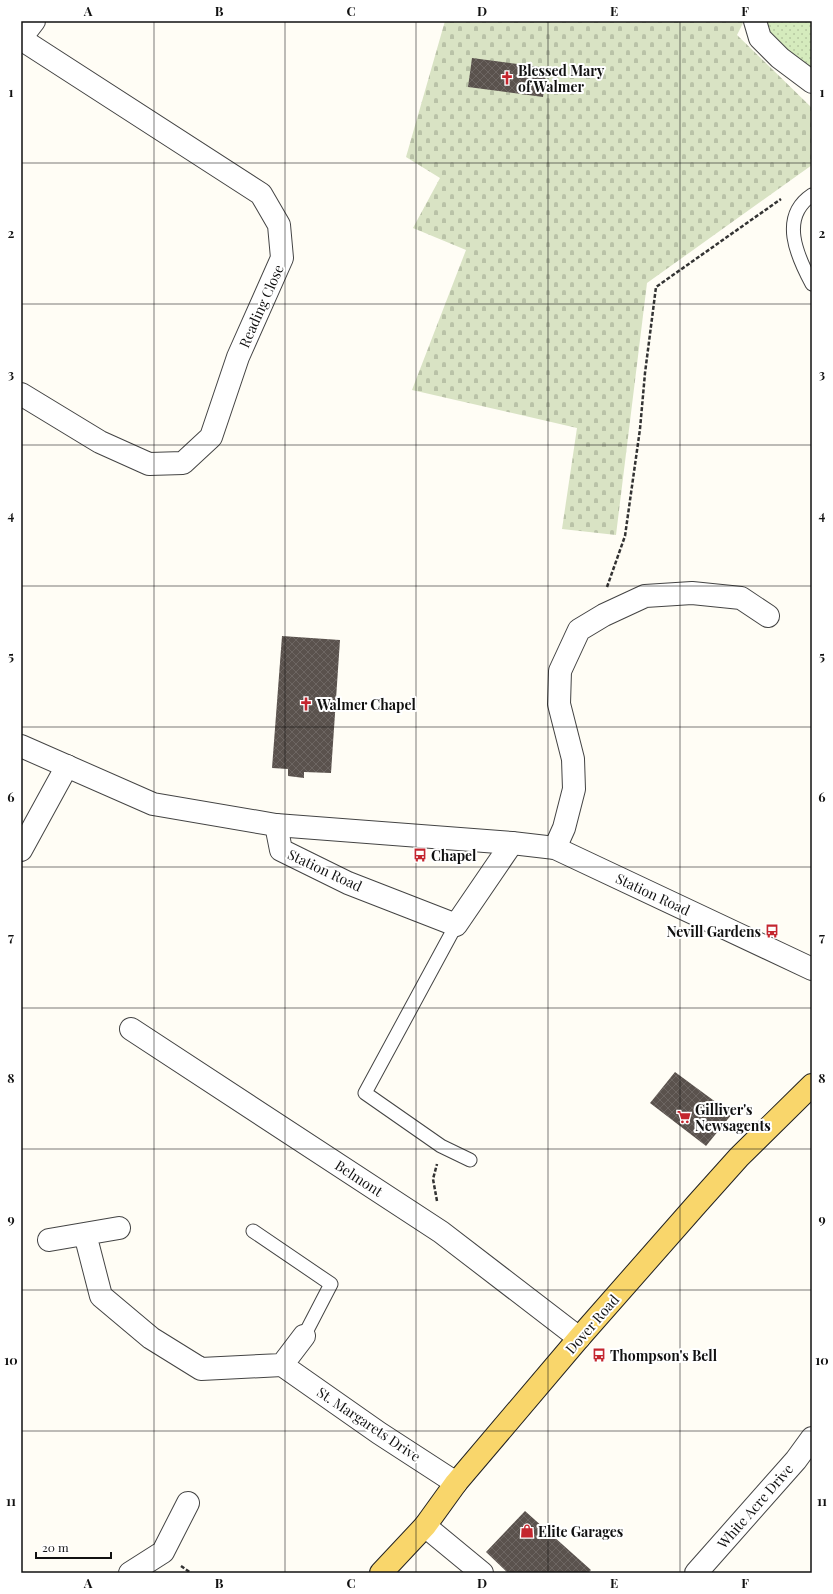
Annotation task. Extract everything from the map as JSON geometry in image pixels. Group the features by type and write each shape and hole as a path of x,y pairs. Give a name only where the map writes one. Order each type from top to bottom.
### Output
{"main road":[{"name":"Dover Road","path":"381,1573 425,1526 456,1483 579,1338 739,1157 812,1085"}],"street":[{"path":"21,38 34,21"},
{"path":"755,21 760,38 780,58 812,82"},
{"name":"Reading Close","path":"21,38 261,194 280,225 282,258 238,357 211,437 183,463 148,464 100,442 21,394"},
{"path":"555,848 564,828 574,789 574,759 559,704 560,671 579,630 604,615 645,596 692,593 741,598 768,616"},
{"name":"Station Road","path":"21,746 153,804 276,824 512,843 555,848 812,969"},
{"path":"21,850 67,766"},
{"name":"Station Road","path":"276,824 281,850 348,883 456,926"},
{"path":"456,926 512,843"},
{"name":"Belmont","path":"131,1029 441,1232 579,1338"},
{"path":"49,1240 119,1228"},
{"path":"85,1234 101,1296 151,1338 201,1369 282,1364 304,1336"},
{"name":"St. Margarets Drive","path":"282,1364 379,1432 456,1483"},
{"name":"White Acre Drive","path":"696,1573 796,1460 812,1438"},
{"path":"130,1573 163,1552 188,1503"},
{"path":"425,1526 482,1573"}],"lane":[{"path":"812,195 798,210 793,225 794,245 812,284"},
{"path":"456,926 365,1093 441,1146 470,1160"},
{"path":"253,1231 331,1284 304,1336"}],"path":[{"path":"604,615 605,593 625,536 640,429 645,373 656,287 786,196"},
{"path":"441,1146 434,1179 441,1232"}],"green space":[{"path":"445,21 744,21 737,35 812,108 812,165 647,283 616,535 562,529 577,428 412,390 466,250 413,228 440,178 406,157"},
{"path":"757,21 812,21 812,80"}],"building":[{"name":"Blessed Mary of Walmer","path":"472,58 547,68 543,97 468,87"},
{"name":"Walmer Chapel","path":"282,636 340,640 331,773 304,772 304,778 288,776 288,769 272,768"},
{"path":"675,1072 732,1114 706,1146 650,1103"},
{"name":"Elite Garages","path":"525,1511 591,1570 588,1573 508,1573 486,1552"}],"place":[{"name":"Blessed Mary of Walmer","path":"507,78"},
{"name":"Walmer Chapel","path":"306,704"},
{"name":"Chapel","path":"420,855"},
{"name":"Nevill Gardens","path":"772,931"},
{"name":"Gilliver's Newsagents","path":"684,1117"},
{"name":"Thompson's Bell","path":"599,1355"},
{"name":"Elite Garages","path":"527,1531"}]}
